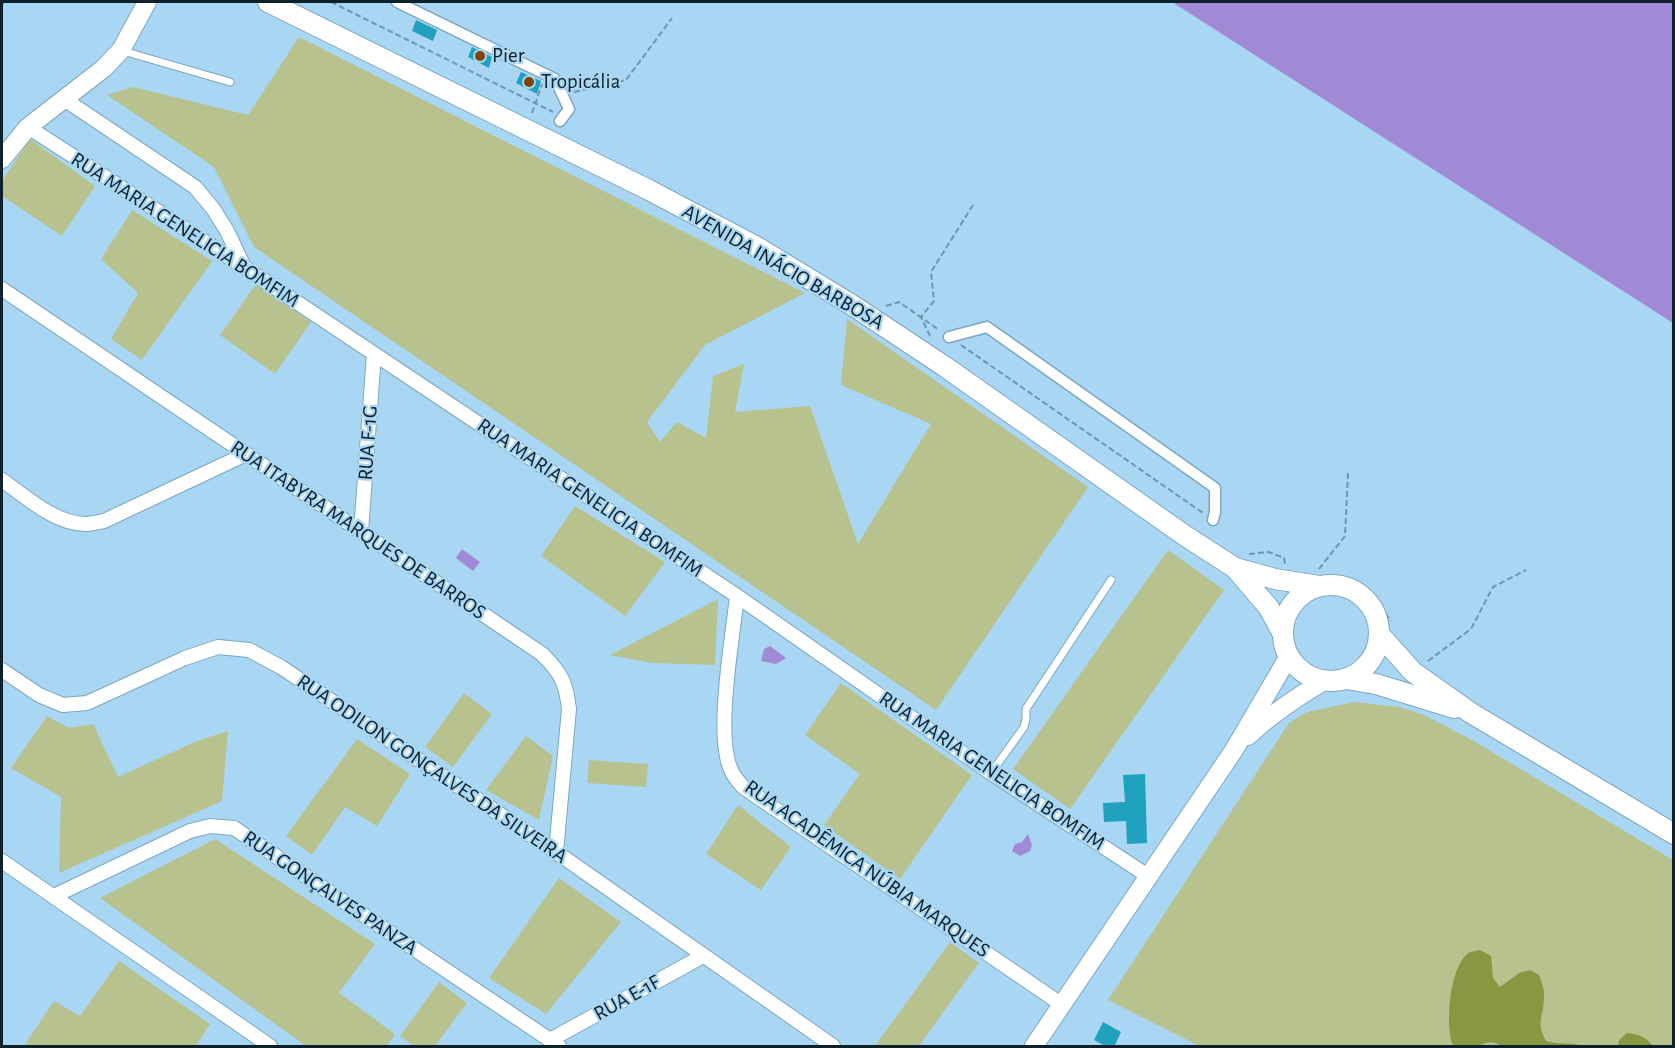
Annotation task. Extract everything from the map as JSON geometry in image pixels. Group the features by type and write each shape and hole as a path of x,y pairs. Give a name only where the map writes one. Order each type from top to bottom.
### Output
{"main road":[{"name":"AVENIDA INÁCIO BARBOSA","path":"268,2 757,247 852,305 1235,568 1269,608 1283,634"},
{"name":"AVENIDA INÁCIO BARBOSA","path":"1235,568 1275,579 1321,580"},
{"path":"1386,630 1373,657 1362,670 1346,679 1335,681 1324,681 1304,673 1289,656 1283,634 1285,621 1293,604 1321,580 1355,591 1373,609 1378,621 1386,630 1413,672 1471,713 1674,834"},
{"path":"1346,679 1376,684 1471,713"}],"street":[{"path":"2,159 28,127 104,68 121,50 147,2"},
{"path":"397,2 555,79 569,109 560,121"},
{"path":"64,99 195,187 214,210 227,231 244,267"},
{"name":"RUA MARIA GENELICIA BOMFIM","path":"28,127 244,267 737,596 991,773 1148,876"},
{"name":"RUA ITABYRA MARQUES DE BARROS","path":"2,289 542,654 558,670 567,689 569,709 555,852"},
{"path":"949,337 987,327 1215,488 1213,520"},
{"name":"RUA F-1G","path":"361,531 374,354"},
{"path":"2,480 68,522 86,524 104,521 246,454"},
{"name":"RUA ACADÊMICA NÚBIA MARQUES","path":"737,596 725,702 725,744 731,771 743,787 1061,1004"},
{"name":"RUA ODILON GONÇALVES DA SILVEIRA","path":"2,670 39,695 63,705 87,703 185,658 218,647 249,650 281,667 555,852 833,1047"},
{"path":"1034,1047 1234,750 1289,656"},
{"path":"1234,750 1261,724 1324,681"},
{"name":"RUA GONÇALVES PANZA","path":"54,896 190,831 210,826 234,828 554,1043"},
{"path":"2,861 270,1047"},
{"name":"RUA E-1F","path":"554,1043 703,956"}],"lane":[{"path":"121,50 230,82"},
{"path":"991,773 1023,727 1026,709 1111,580"}],"path":[{"path":"562,94 626,80 672,18"},
{"path":"524,129 536,104 545,74"},
{"path":"930,337 921,317 934,301 932,272 973,205"},
{"path":"1348,473 1345,536 1321,580 1337,581 1367,590 1389,616 1386,630"},
{"path":"1427,662 1471,629 1492,587 1526,570"}],"green space":[{"path":"299,37 805,293 705,345 647,422 660,442 677,422 706,438 713,376 744,364 735,412 810,406 858,544 931,424 841,385 847,319 1088,487 936,710 254,247 214,167 107,95 133,87 248,115"},
{"path":"30,139 95,186 62,236 2,196 2,181"},
{"path":"132,210 212,261 142,360 111,339 138,293 101,259"},
{"path":"256,284 311,322 275,374 220,335"},
{"path":"575,506 665,562 625,616 541,556"},
{"path":"1168,550 1224,590 1070,809 1013,769"},
{"path":"718,599 715,665 652,663 610,655"},
{"path":"841,683 972,775 900,879 824,825 860,774 805,735"},
{"path":"464,693 492,714 453,767 425,747"},
{"path":"1354,702 1400,707 1426,716 1472,740 1673,860 1673,1046 1199,1046 1108,1000 1289,723 1307,712"},
{"path":"47,716 69,728 93,724 118,777 197,741 228,731 222,801 59,873 61,797 11,768"},
{"path":"526,736 553,756 539,820 486,790"},
{"path":"357,739 410,774 377,826 345,807 312,855 286,836"},
{"path":"589,760 648,764 646,787 587,783"},
{"path":"738,805 791,847 761,890 706,854"},
{"path":"215,839 375,944 339,993 395,1034 387,1046 306,1046 100,898"},
{"path":"559,878 621,922 546,1014 489,978"},
{"path":"950,942 979,963 919,1046 875,1046"},
{"path":"1480,950 1491,956 1493,978 1500,987 1519,973 1530,970 1539,975 1544,996 1541,1029 1546,1041 1583,1046 1502,1046 1490,1042 1471,1046 1453,1046 1449,1012 1456,972 1467,954"},
{"path":"119,961 210,1024 196,1046 24,1046 54,1001 80,1016"},
{"path":"439,982 467,1003 435,1046 414,1046 400,1036"},
{"path":"1627,1033 1642,1036 1653,1046 1618,1046 1619,1040"}],"shaded area":[{"path":"1172,2 1673,2 1673,323"},
{"path":"462,549 480,562 473,571 456,558"},
{"path":"770,646 786,658 776,664 761,661 764,649"},
{"path":"1028,834 1032,845 1030,851 1020,856 1012,851 1015,844 1022,842"}],"building":[{"path":"416,20 437,30 433,41 412,31"},
{"name":"Pier","path":"472,47 492,57 489,68 468,57"},
{"name":"Tropicália","path":"521,72 541,81 537,94 516,83"},
{"path":"1145,774 1147,843 1127,844 1126,821 1104,822 1103,803 1125,802 1123,775"},
{"path":"1103,1022 1121,1032 1114,1047 1107,1047 1094,1040"}],"place":[{"name":"Pier","path":"480,56"},
{"name":"Tropicália","path":"529,82"}]}
